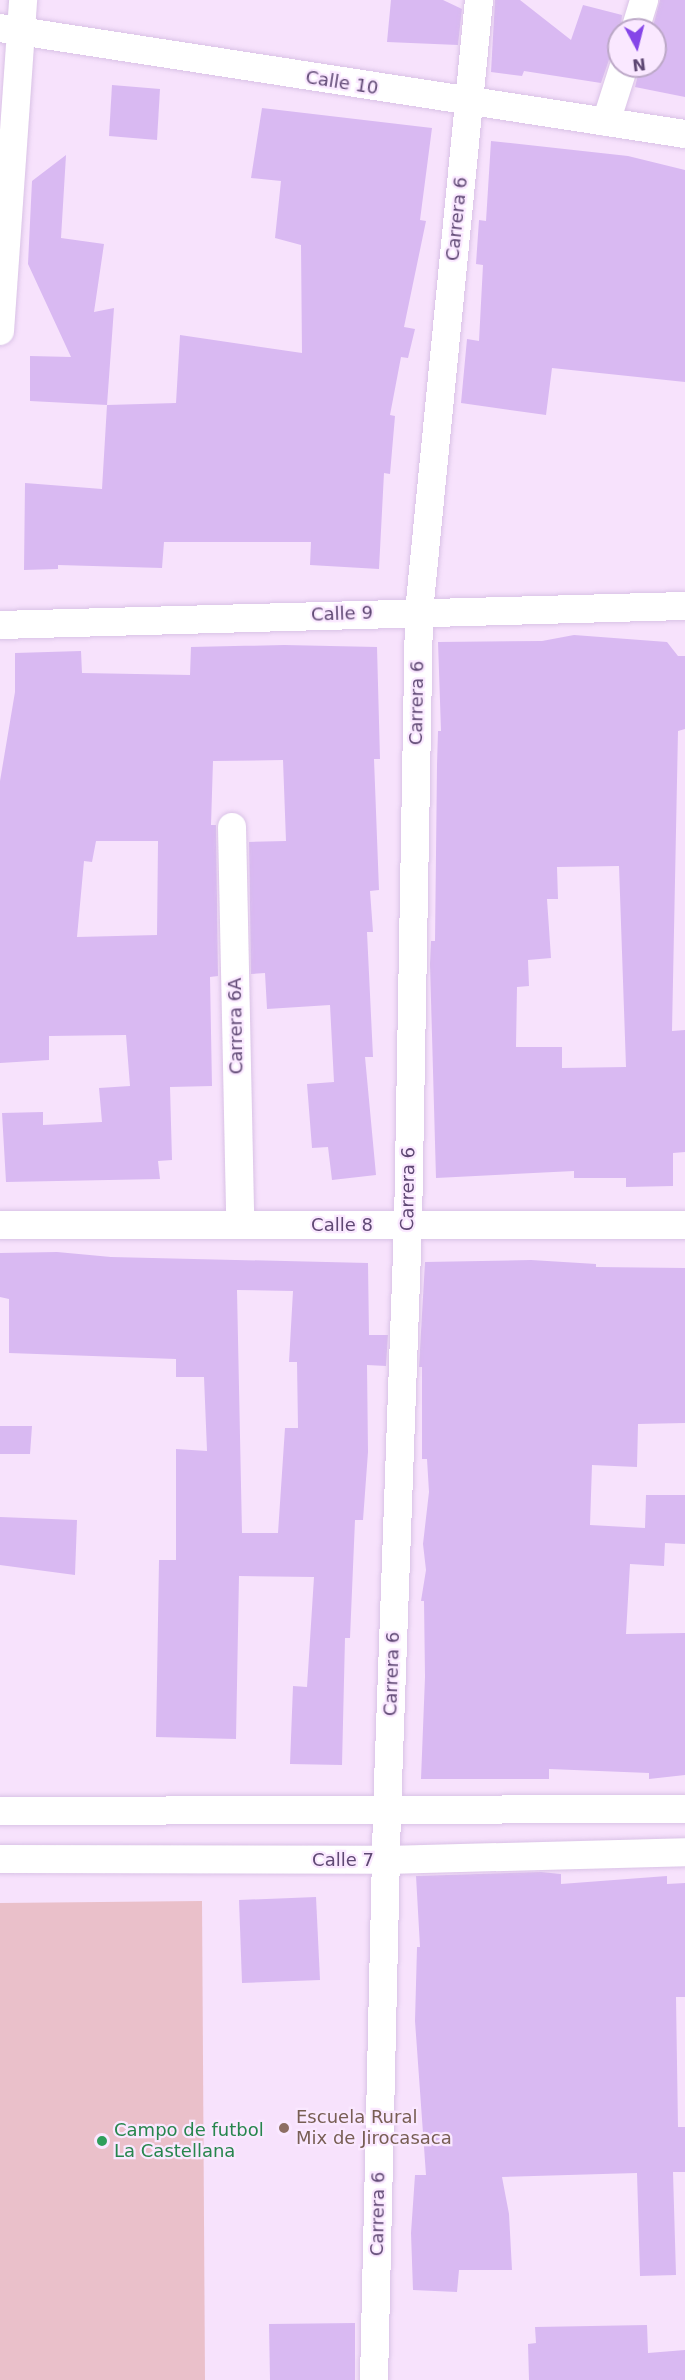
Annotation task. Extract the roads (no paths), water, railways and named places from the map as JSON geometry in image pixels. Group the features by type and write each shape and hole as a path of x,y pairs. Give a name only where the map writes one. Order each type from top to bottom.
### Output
{"street":[{"path":"0,331 10,30 23,0"},
{"name":"Carrera 6","path":"374,2380 387,1811 408,1225 419,612 479,0"},
{"path":"639,18 644,0"},
{"name":"Calle 10","path":"10,30 469,103 685,134"},
{"path":"606,122 620,78"},
{"name":"Calle 9","path":"0,625 685,606"},
{"name":"Carrera 6A","path":"232,827 240,1225"},
{"name":"Calle 8","path":"0,1225 685,1225"},
{"path":"0,1811 685,1809"},
{"name":"Calle 7","path":"0,1859 387,1860 685,1852"}],"place":[{"name":"Escuela Rural Mix de Jirocasaca","path":"284,2128"},
{"name":"Campo de futbol La Castellana","path":"102,2141"}]}
